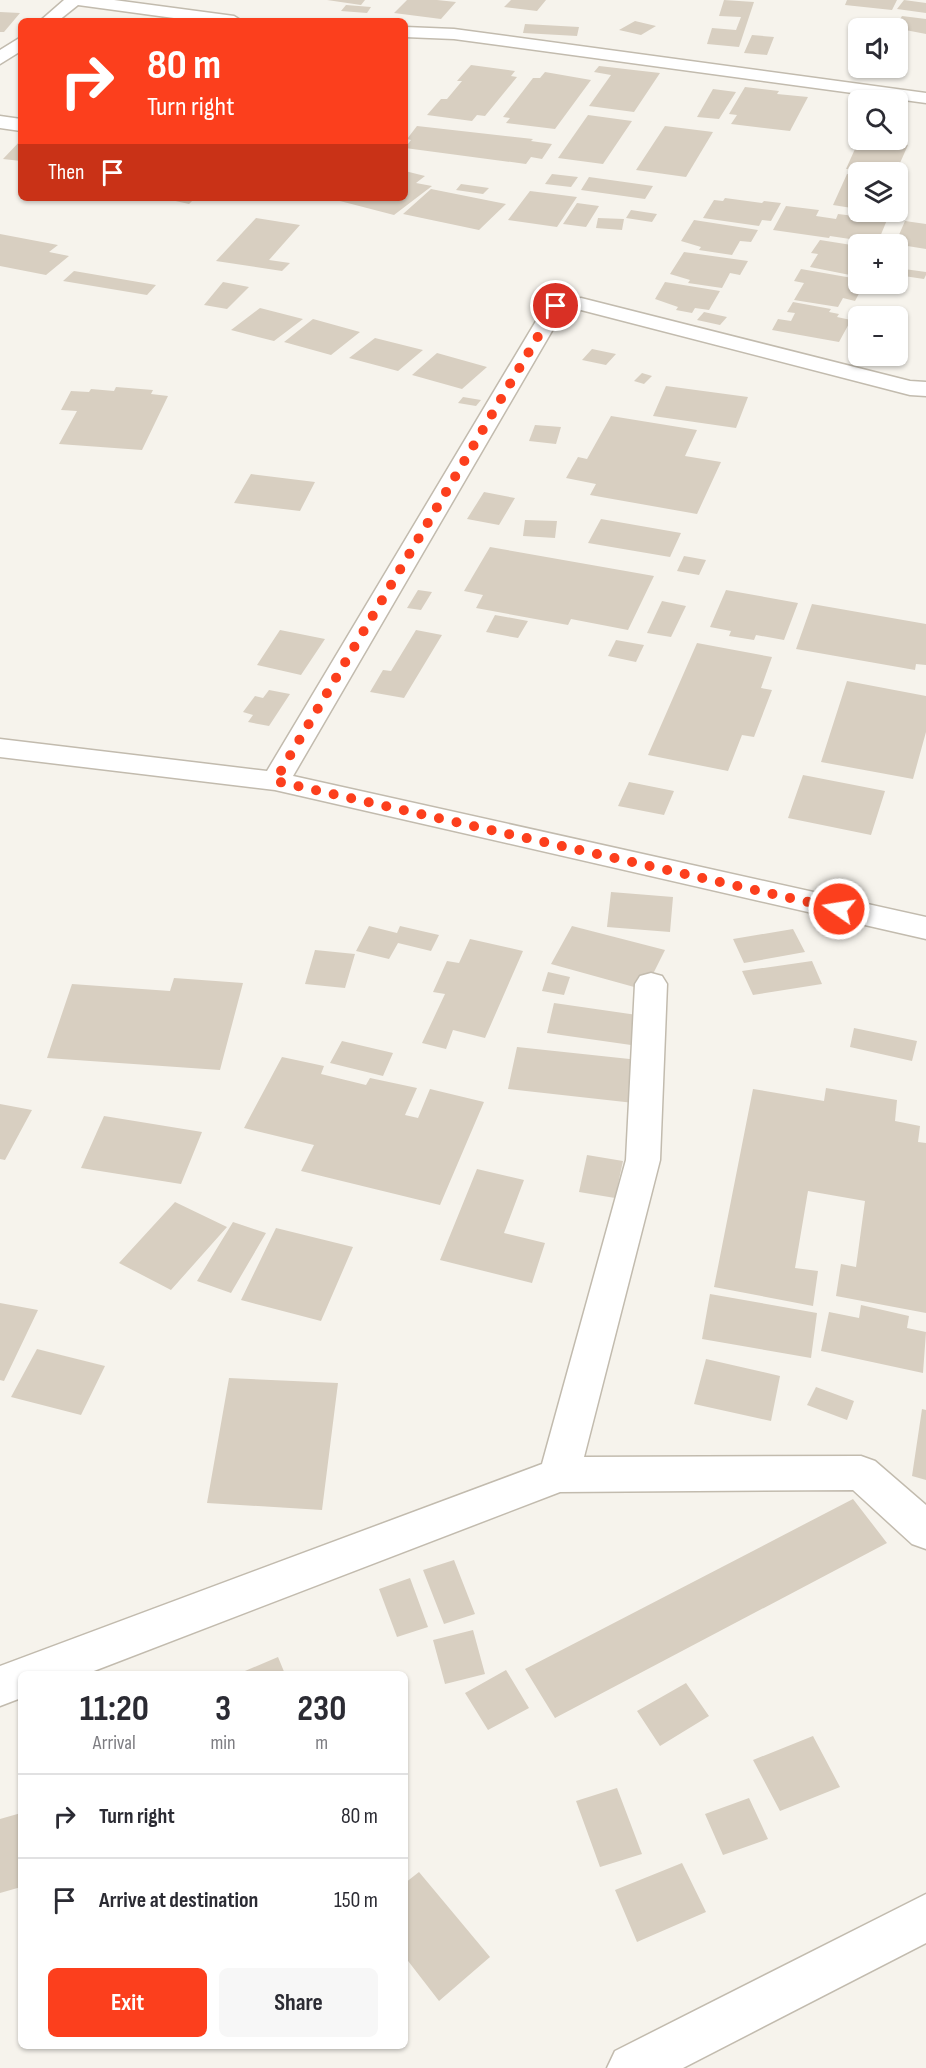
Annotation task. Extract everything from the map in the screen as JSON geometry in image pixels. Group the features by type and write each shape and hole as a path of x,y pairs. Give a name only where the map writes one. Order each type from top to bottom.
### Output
{"street":[{"path":"52,18 76,0 211,18"},
{"path":"408,32 454,34 926,98"},
{"path":"0,59 18,44"},
{"path":"0,122 18,125"},
{"path":"275,781 556,306 581,304 910,388 926,389"},
{"path":"0,748 275,781 926,928"},
{"path":"559,1475 643,1160 651,984"},
{"path":"41,1671 559,1475 861,1473 926,1531"},
{"path":"0,1686 18,1679"},
{"path":"632,2068 926,1918"}],"building":[{"path":"327,0 365,0 361,5"},
{"path":"407,0 456,2 441,19 394,13"},
{"path":"511,0 546,0 537,11 504,7"},
{"path":"724,0 754,2 739,47 707,44 712,28 736,30 741,17 719,16"},
{"path":"847,0 897,0 892,10 845,5"},
{"path":"904,0 926,3 926,13 897,9"},
{"path":"346,5 371,7 367,13 341,11"},
{"path":"0,12 20,13 4,32 0,32"},
{"path":"902,16 926,19 926,34 908,31 908,18 901,18"},
{"path":"635,21 656,26 641,35 619,30"},
{"path":"525,24 579,27 577,36 523,33"},
{"path":"752,35 774,37 767,55 744,53"},
{"path":"471,65 515,71 511,76 517,77 485,116 477,115 472,121 427,115 441,99 447,99 462,81 457,81"},
{"path":"599,66 660,73 634,112 589,106 611,75 594,72"},
{"path":"545,72 591,80 555,129 506,123 510,118 503,117 533,78 540,78"},
{"path":"745,87 779,91 777,94 808,97 790,131 731,124 737,115 729,114"},
{"path":"713,89 736,92 719,119 697,117"},
{"path":"588,115 632,121 603,164 558,158"},
{"path":"417,126 533,139 531,141 552,144 542,159 531,157 526,164 408,148 411,140 408,138"},
{"path":"665,126 713,132 686,177 636,170"},
{"path":"18,143 18,161 3,159"},
{"path":"855,150 906,150 900,162 849,162"},
{"path":"408,172 425,176 416,183 432,186 394,215 340,201 408,201"},
{"path":"552,174 578,177 571,187 545,184"},
{"path":"847,174 848,174 848,207 833,205"},
{"path":"589,177 653,186 645,199 581,190"},
{"path":"461,184 489,188 483,194 456,190"},
{"path":"431,189 506,204 479,230 403,214"},
{"path":"530,191 577,197 557,227 508,220"},
{"path":"725,198 781,203 771,221 762,220 759,226 703,218 714,200 723,201"},
{"path":"176,201 192,201 189,204"},
{"path":"577,203 599,206 586,227 563,224"},
{"path":"786,206 819,210 816,216 836,219 838,214 848,215 848,222 886,222 881,234 848,234 848,239 773,230"},
{"path":"631,210 657,214 652,222 626,218"},
{"path":"256,218 300,225 269,260 290,263 282,271 216,261"},
{"path":"598,218 624,219 622,230 596,228"},
{"path":"694,220 758,230 751,242 740,241 732,255 699,250 701,247 681,241"},
{"path":"905,222 926,224 926,249 908,246 908,234 899,234"},
{"path":"0,234 58,245 49,252 69,256 46,275 0,266"},
{"path":"820,240 848,244 848,275 810,267 818,254 811,253"},
{"path":"684,252 748,261 740,275 730,273 722,288 688,283 690,280 670,274"},
{"path":"801,269 848,277 848,294 859,294 855,301 843,298 838,307 794,300 804,283 794,281"},
{"path":"908,270 926,272 924,279 908,277"},
{"path":"74,271 156,285 147,295 63,281"},
{"path":"223,282 249,287 227,309 204,305"},
{"path":"665,282 720,291 709,310 695,308 692,313 676,310 678,307 655,299"},
{"path":"793,302 831,309 829,312 839,314 837,317 848,319 848,326 839,342 772,330 778,319 791,321 795,313 787,312"},
{"path":"260,308 303,319 274,341 231,330"},
{"path":"704,312 727,317 720,325 697,320"},
{"path":"313,319 360,332 331,355 284,342"},
{"path":"375,338 423,350 398,371 349,358"},
{"path":"592,349 616,354 606,365 582,360"},
{"path":"437,353 487,367 462,389 412,375"},
{"path":"642,373 652,376 644,384 634,381"},
{"path":"666,386 748,397 736,428 653,416"},
{"path":"116,387 153,390 151,394 168,396 142,450 59,444 77,411 61,410 71,391 89,392 91,389 114,391"},
{"path":"463,397 481,400 476,406 458,403"},
{"path":"611,416 697,430 685,456 721,462 697,514 590,495 596,484 566,478 578,457 587,459"},
{"path":"535,425 561,427 556,444 529,441"},
{"path":"251,474 315,482 300,511 234,503"},
{"path":"484,492 515,498 499,525 467,519"},
{"path":"601,519 681,533 670,557 588,543"},
{"path":"525,520 557,521 555,538 523,536"},
{"path":"490,547 654,576 628,630 571,619 568,625 476,608 483,595 464,591"},
{"path":"684,556 706,560 699,575 677,571"},
{"path":"418,590 432,592 421,610 407,608"},
{"path":"726,590 798,603 784,640 756,635 754,640 729,636 731,631 710,627"},
{"path":"662,601 686,606 671,637 647,633"},
{"path":"812,604 926,624 926,665 916,664 915,670 796,649"},
{"path":"495,615 528,621 518,638 486,632"},
{"path":"280,630 325,639 301,675 257,665"},
{"path":"416,630 442,635 404,698 370,692 383,670 391,671"},
{"path":"616,640 644,645 636,662 608,656"},
{"path":"697,643 772,657 761,688 772,690 754,737 742,735 728,771 648,755"},
{"path":"847,681 926,696 926,732 913,779 821,762"},
{"path":"269,690 290,694 269,726 248,722 253,715 243,712 255,696 263,698"},
{"path":"803,775 885,791 871,835 788,818"},
{"path":"629,782 674,791 664,815 618,806"},
{"path":"611,892 673,897 670,932 607,927"},
{"path":"369,926 397,933 400,926 439,935 431,951 398,943 389,959 356,951"},
{"path":"572,926 665,950 645,990 551,964"},
{"path":"793,929 805,952 744,963 733,939"},
{"path":"470,939 523,951 485,1038 453,1030 446,1049 422,1043 445,994 433,992 447,961 459,963"},
{"path":"315,950 355,954 345,988 305,984"},
{"path":"812,961 822,984 753,995 742,971"},
{"path":"548,972 570,977 564,995 542,991"},
{"path":"174,978 243,983 220,1070 47,1058 72,984 170,991"},
{"path":"554,1003 637,1015 631,1045 547,1033"},
{"path":"854,1028 917,1041 912,1061 850,1047"},
{"path":"342,1041 393,1053 383,1076 330,1063"},
{"path":"517,1047 639,1060 634,1103 508,1089"},
{"path":"282,1057 324,1066 321,1074 366,1085 370,1078 417,1088 405,1115 418,1118 430,1089 484,1102 440,1205 301,1171 314,1145 244,1128"},
{"path":"826,1088 897,1100 895,1121 920,1126 918,1142 926,1143 926,1313 836,1296 841,1264 856,1267 865,1201 808,1191 795,1268 818,1271 813,1306 714,1287 753,1089 824,1101"},
{"path":"0,1104 32,1110 5,1160 0,1159"},
{"path":"104,1116 202,1132 181,1184 81,1168"},
{"path":"587,1155 623,1161 615,1198 579,1192"},
{"path":"477,1169 524,1180 504,1233 545,1243 532,1283 440,1260"},
{"path":"175,1202 227,1227 171,1290 119,1263"},
{"path":"233,1222 266,1233 231,1293 197,1281"},
{"path":"276,1228 353,1247 321,1321 241,1300"},
{"path":"710,1294 817,1313 811,1358 702,1339"},
{"path":"0,1303 38,1310 4,1381 0,1380"},
{"path":"861,1305 909,1316 907,1328 926,1332 923,1373 821,1351 829,1312 859,1318"},
{"path":"37,1349 105,1366 81,1415 11,1397"},
{"path":"706,1359 780,1376 771,1421 694,1404"},
{"path":"229,1378 338,1383 322,1510 207,1503"},
{"path":"816,1387 854,1401 847,1420 807,1405"},
{"path":"922,1409 926,1410 926,1480 912,1476"},
{"path":"853,1499 887,1543 555,1718 525,1669"},
{"path":"454,1560 475,1614 444,1624 423,1570"},
{"path":"410,1578 428,1627 397,1637 379,1589"},
{"path":"473,1630 485,1674 445,1684 433,1640"},
{"path":"278,1657 284,1671 245,1671"},
{"path":"506,1670 529,1708 488,1730 465,1693"},
{"path":"686,1683 709,1716 660,1746 637,1711"},
{"path":"813,1736 840,1787 780,1811 753,1760"},
{"path":"617,1788 642,1854 600,1867 576,1801"},
{"path":"749,1798 768,1839 723,1855 705,1814"},
{"path":"18,1814 18,1888 0,1893 0,1819"},
{"path":"682,1863 706,1912 637,1942 615,1890"},
{"path":"419,1872 490,1957 439,2001 408,1961 408,1881"}],"route":[{"path":"556,306 275,781 839,909"}]}
